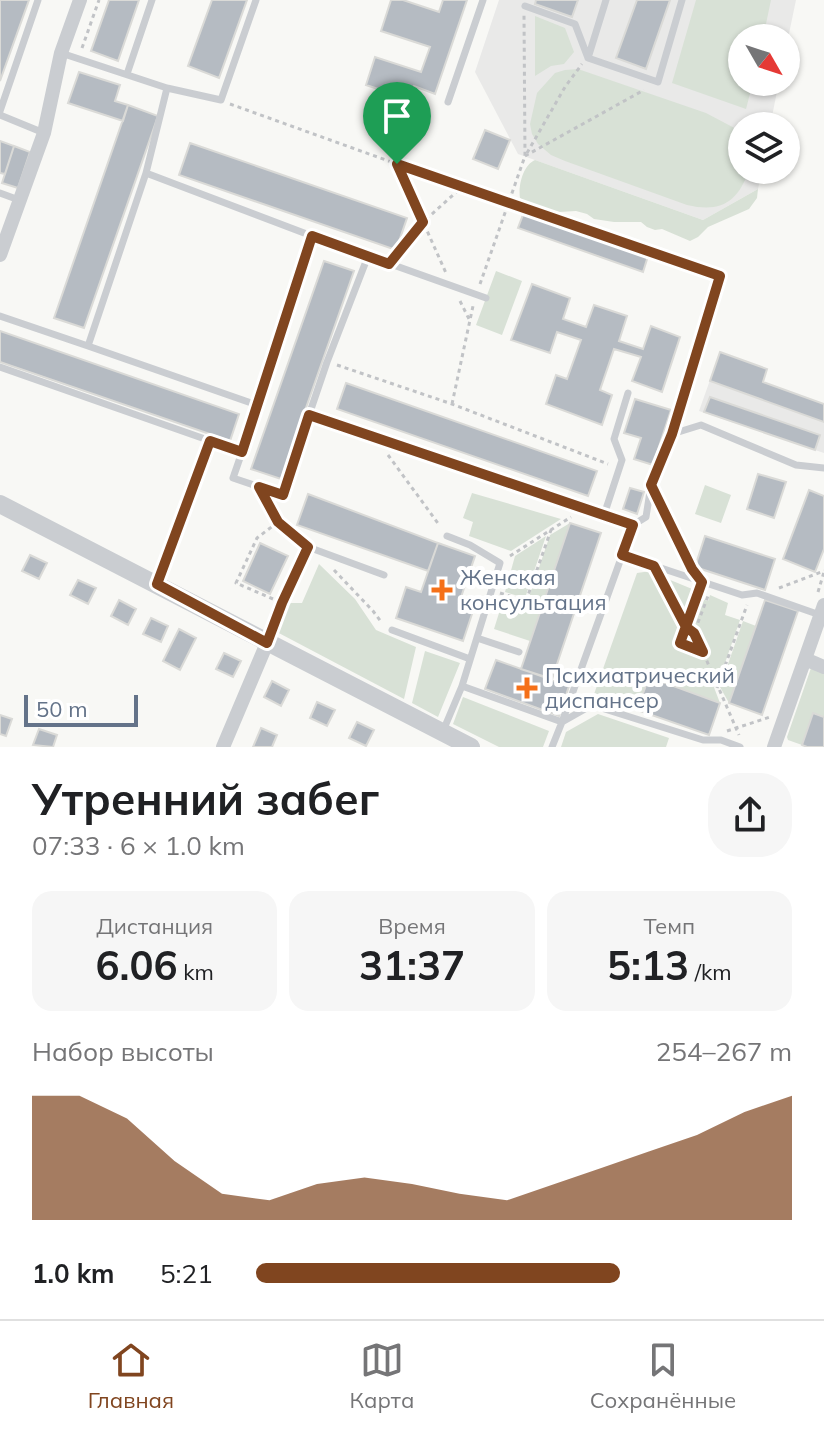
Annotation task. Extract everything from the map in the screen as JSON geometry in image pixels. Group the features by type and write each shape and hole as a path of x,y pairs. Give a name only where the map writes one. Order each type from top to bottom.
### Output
{"street":[{"path":"0,255 44,133 61,53 80,0"},
{"path":"0,504 471,747"},
{"path":"774,747 822,610"},
{"path":"223,747 267,643"},
{"path":"805,659 824,667"}],"lane":[{"path":"38,0 0,113 44,133"},
{"path":"127,74 152,0"},
{"path":"61,53 167,88 221,100 256,0"},
{"path":"448,102 483,0"},
{"path":"588,58 606,0"},
{"path":"588,58 658,82 682,0"},
{"path":"525,6 575,24 588,58"},
{"path":"88,346 146,173 167,88"},
{"path":"146,173 486,298"},
{"path":"0,193 21,200"},
{"path":"312,236 233,478 283,495 327,362 368,256"},
{"path":"0,316 257,405"},
{"path":"0,367 242,452"},
{"path":"604,515 622,460 614,439 628,393"},
{"path":"309,415 633,525"},
{"path":"552,747 633,525 646,517 651,485 672,434 701,425 796,465 824,468"},
{"path":"157,584 210,441"},
{"path":"442,733 462,686 500,563 470,545 447,536"},
{"path":"267,643 308,547 384,575"},
{"path":"622,555 742,595 757,593 822,610"},
{"path":"392,630 470,659"},
{"path":"477,638 519,652"},
{"path":"462,686 562,722 592,705 703,740 740,742"}],"path":[{"path":"78,59 99,0"},
{"path":"525,6 525,156"},
{"path":"452,404 469,319 525,156 565,87 588,58"},
{"path":"525,156 658,82"},
{"path":"221,100 720,276 672,434"},
{"path":"397,164 469,319"},
{"path":"389,264 423,222 462,187"},
{"path":"327,362 452,404 619,468"},
{"path":"374,437 447,536"},
{"path":"651,485 692,569 702,582 680,643 703,652"},
{"path":"259,487 278,522 308,547"},
{"path":"500,563 584,508"},
{"path":"278,522 257,538 236,583 282,603"},
{"path":"526,601 551,530"},
{"path":"654,566 686,627 694,633 740,742"},
{"path":"334,570 373,611 379,622 392,630"},
{"path":"762,595 824,571"},
{"path":"694,633 712,585"},
{"path":"491,590 542,607"},
{"path":"717,688 750,594"},
{"path":"703,740 773,716"}],"shaded area":[{"path":"499,0 796,0 791,24 728,24 728,96 776,96 773,112 728,112 728,184 759,184 758,189 703,220 518,154 475,72"},
{"path":"696,0 771,0 766,24 728,24 728,96 749,96 746,109 672,83"},
{"path":"535,16 565,28 574,52 564,64 551,66 535,76"},
{"path":"578,69 706,113 728,125 728,184 743,184 734,197 719,206 687,205 551,155 538,144 530,124 537,93 555,73"},
{"path":"535,160 703,220 758,189 757,198 749,209 708,227 690,241 662,229 647,227 641,222 594,219 576,211 559,212 528,204 520,198 520,188 524,171"},
{"path":"496,271 522,281 502,335 476,325"},
{"path":"720,352 767,369 763,382 824,404 824,453 699,411"},
{"path":"705,485 731,495 721,523 695,514"},
{"path":"472,493 561,519 511,551 469,536 473,522 463,518"},
{"path":"570,523 543,602 532,598 528,600 550,535"},
{"path":"546,536 525,598 505,592 515,556"},
{"path":"319,564 355,599 376,630 416,647 404,699 275,631 287,603 302,603"},
{"path":"651,571 657,576 675,610 678,605 663,577 697,591 696,597 708,601 710,595 728,603 725,615 740,620 718,683 717,679 710,677 720,703 649,677 637,710 593,697 637,573"},
{"path":"504,597 540,612 530,641 494,629"},
{"path":"743,621 756,626 729,703 720,687"},
{"path":"425,651 460,663 438,717 412,703"},
{"path":"811,668 824,672 824,717 813,714 802,745 787,737"},
{"path":"463,697 549,731 543,747 499,747 453,724"},
{"path":"598,714 669,738 666,747 561,747 566,732"}],"building":[{"path":"0,0 29,0 0,81"},
{"path":"109,0 139,0 118,61 91,51"},
{"path":"212,0 247,0 219,78 188,66"},
{"path":"391,0 403,0 439,12 443,0 467,0 435,94 414,86 409,99 366,85 375,57 421,72 430,47 381,31"},
{"path":"536,0 578,0 572,17 535,4"},
{"path":"637,0 670,0 646,69 616,58"},
{"path":"79,72 120,85 115,101 128,105 123,121 68,103"},
{"path":"128,105 158,116 84,328 54,318"},
{"path":"485,130 510,140 498,169 473,159"},
{"path":"0,141 14,146 5,174 0,173"},
{"path":"190,143 407,218 396,250 179,175"},
{"path":"14,146 30,152 18,188 2,183"},
{"path":"524,212 648,256 643,272 518,228"},
{"path":"324,261 354,271 281,479 251,469"},
{"path":"532,284 570,298 563,319 586,327 594,305 627,316 619,341 643,349 651,326 680,337 662,392 632,381 641,357 614,349 600,390 612,395 602,425 546,404 556,375 567,379 581,340 557,332 550,353 511,340"},
{"path":"0,331 239,414 230,441 0,362"},
{"path":"720,352 767,369 763,382 824,404 824,422 710,381"},
{"path":"346,383 597,471 588,496 337,409"},
{"path":"710,397 820,435 815,450 704,412"},
{"path":"635,399 671,410 653,465 634,459 641,438 624,433"},
{"path":"758,474 786,482 774,518 747,509"},
{"path":"630,488 644,492 637,514 623,509"},
{"path":"809,490 824,496 824,549 815,572 783,559"},
{"path":"308,494 438,543 428,571 297,525"},
{"path":"570,523 601,533 552,679 521,669"},
{"path":"705,536 775,559 765,590 695,567"},
{"path":"260,543 288,556 270,594 243,581"},
{"name":"Женская консультация","path":"438,543 475,556 459,603 474,608 463,641 396,618 406,587 421,592"},
{"path":"30,555 47,563 39,579 22,571"},
{"path":"78,580 96,588 88,604 70,595"},
{"path":"119,600 136,609 128,625 111,616"},
{"path":"765,600 798,611 762,715 729,703"},
{"path":"151,618 168,626 161,642 143,634"},
{"path":"179,629 196,638 180,670 163,661"},
{"path":"224,653 241,661 233,677 216,669"},
{"name":"Психиатрический диспансер","path":"496,660 569,686 559,716 485,689"},
{"path":"649,677 720,703 709,735 637,710"},
{"path":"272,681 289,690 281,706 264,697"},
{"path":"317,702 335,710 327,726 310,718"},
{"path":"813,713 824,717 824,747 802,745"},
{"path":"0,715 12,719 6,736 0,734"},
{"path":"357,722 374,730 366,746 349,738"},
{"path":"261,728 277,735 272,747 253,747"},
{"path":"39,729 57,735 53,747 33,745"}],"place":[{"name":"Женская консультация","path":"442,590"},
{"name":"Психиатрический диспансер","path":"527,688"}],"route":[{"path":"397,164 423,222 389,264 312,236 242,452 210,441 157,584 267,643 308,547 278,522 259,487 283,495 309,415 633,525 622,555 654,566 686,627 694,633 703,652 680,643 686,627 702,582 692,569 651,485 672,434 720,276 397,164"}]}
